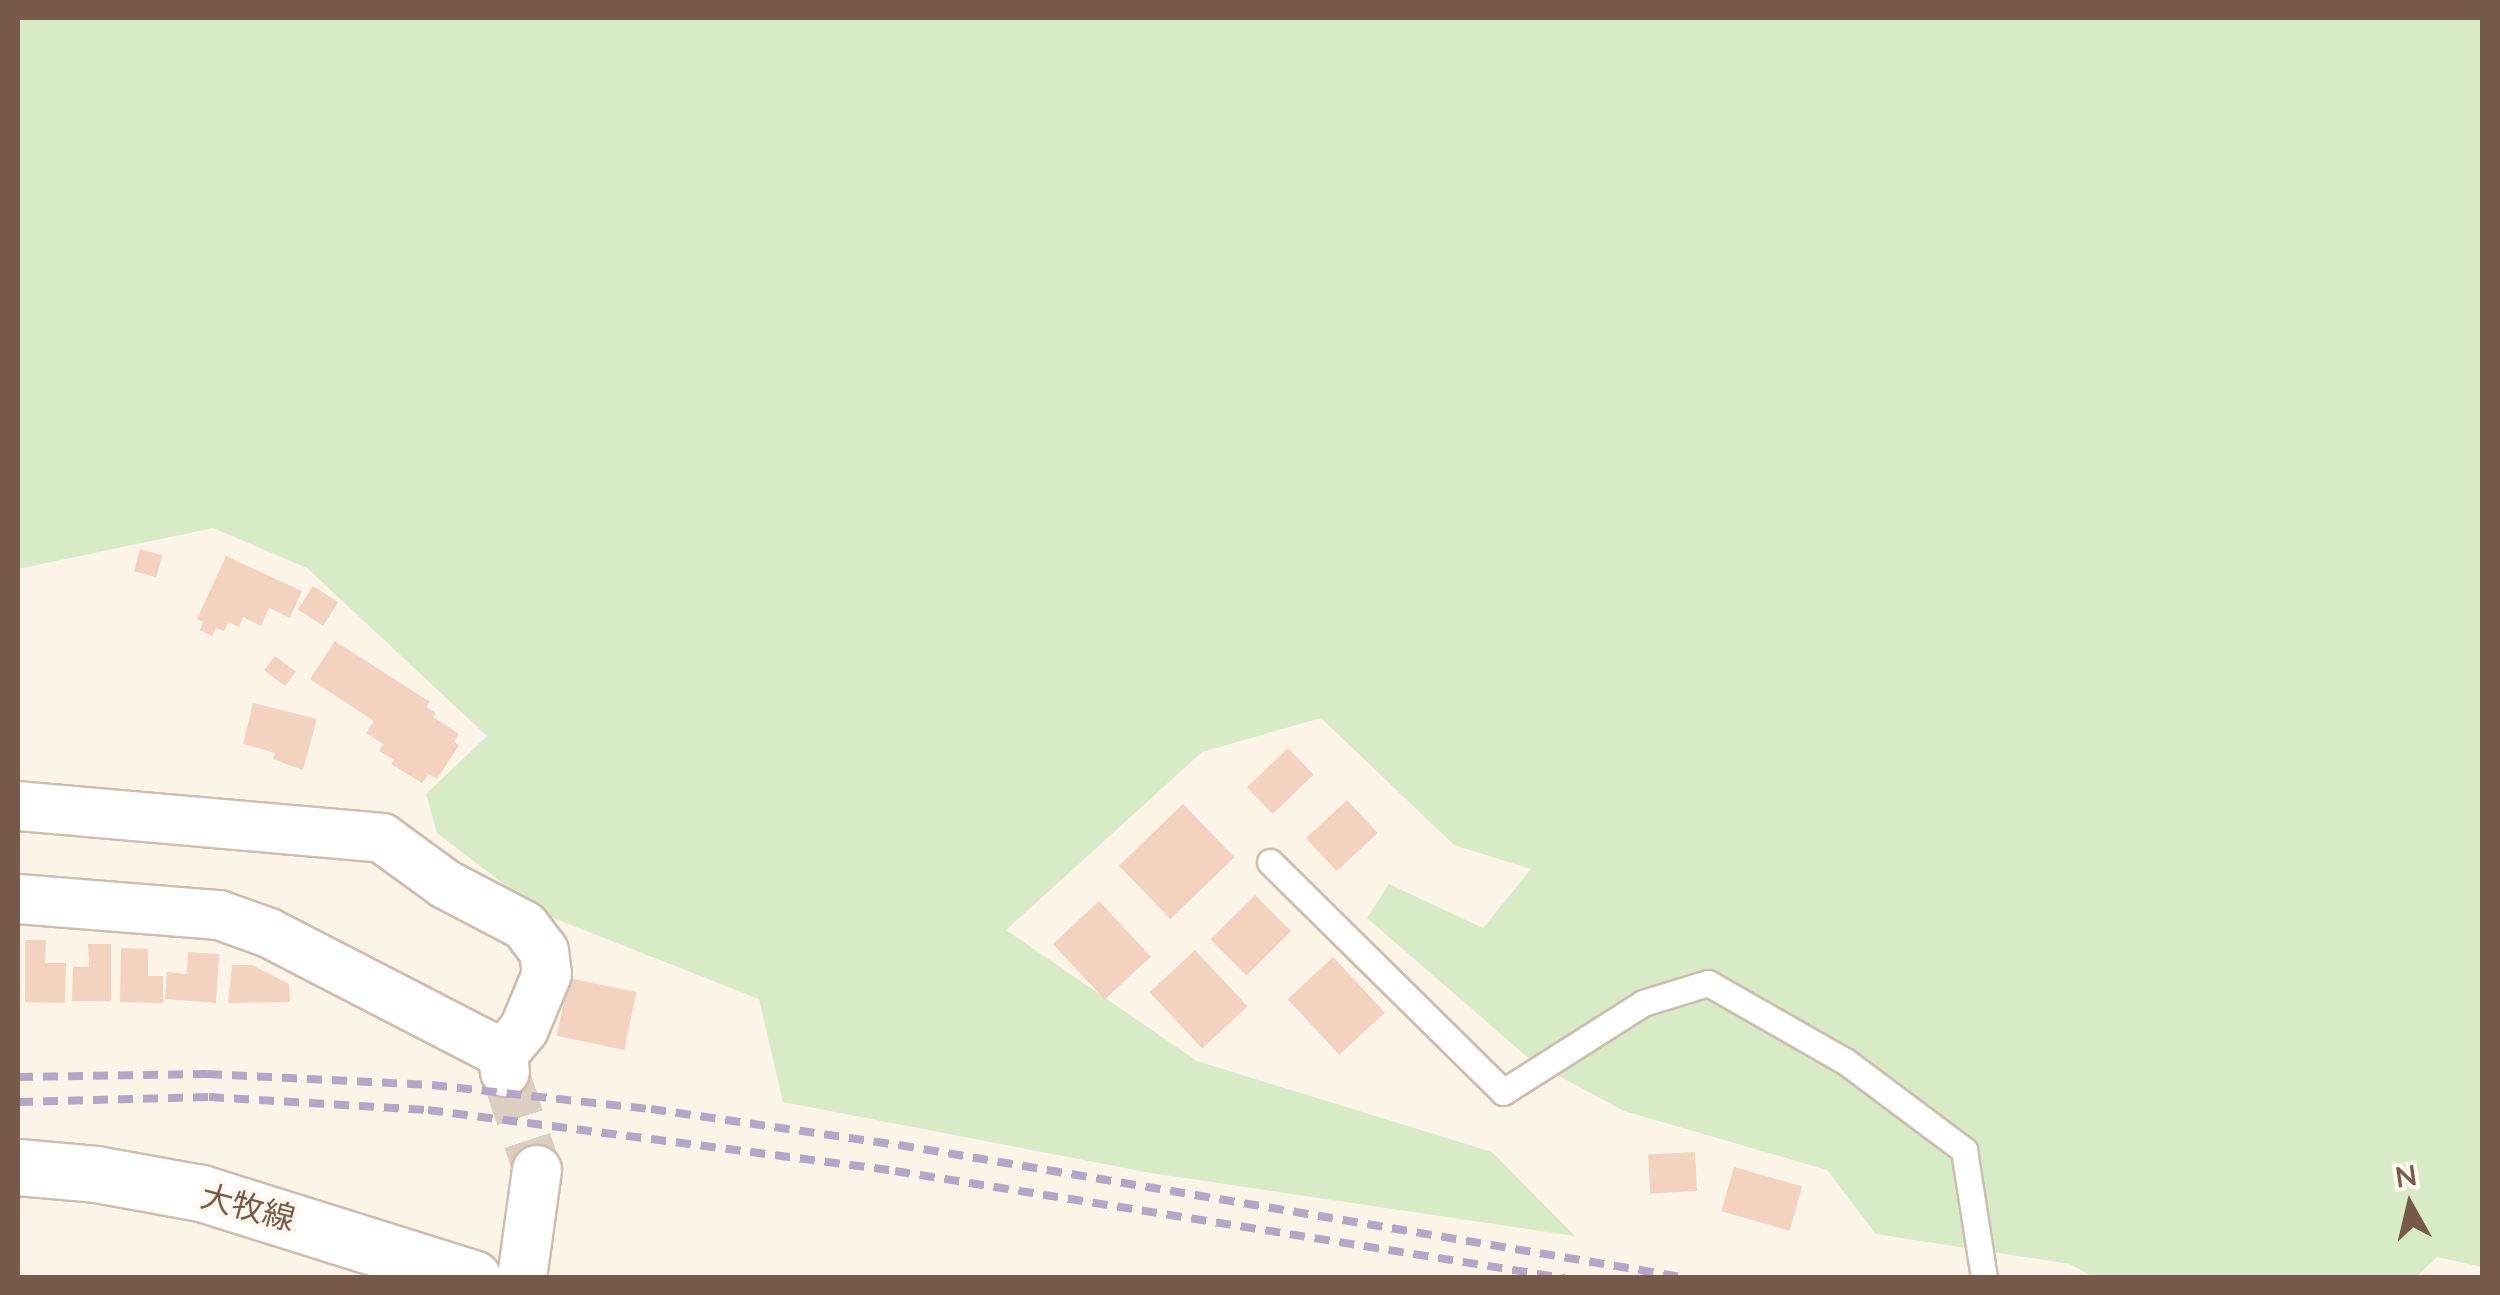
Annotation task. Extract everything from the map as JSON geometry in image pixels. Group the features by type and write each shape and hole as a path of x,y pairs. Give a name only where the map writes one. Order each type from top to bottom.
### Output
{"street":[{"path":"18,806 382,838 446,884 525,926 544,951 547,974 524,1029 504,1063 269,933 219,915 18,899"},
{"name":"大牧線","path":"18,1166 96,1174 201,1193 472,1278"},
{"path":"522,1278 537,1170"}],"lane":[{"path":"1270,862 1504,1092 1643,1003 1708,983 1845,1061 1964,1150 1984,1278"}],"green space":[{"path":"18,18 2482,18 2482,1267 2437,1257 2416,1277 2093,1277 2070,1264 1876,1234 1827,1170 1624,1111 1533,1062 1367,918 1389,884 1483,928 1531,869 1454,845 1321,718 1202,752 1006,930 1197,1061 1492,1152 1575,1236 1151,1173 783,1102 759,999 543,914 437,833 426,794 487,736 307,568 213,528 18,569"}],"building":[{"path":"140,549 162,555 156,577 134,571"},
{"path":"226,556 302,591 290,618 269,608 261,626 243,617 239,627 229,622 224,631 216,628 212,636 200,630 203,622 197,619"},
{"path":"313,586 338,602 323,626 298,609"},
{"path":"335,641 430,702 426,707 436,713 433,717 459,734 454,742 459,745 437,779 429,774 422,783 391,764 394,760 379,751 383,744 366,733 374,721 310,679"},
{"path":"275,656 296,672 285,686 264,670"},
{"path":"253,703 317,719 303,770 273,759 275,753 243,744"},
{"path":"1288,748 1314,775 1273,814 1247,788"},
{"path":"1347,800 1378,833 1337,871 1306,838"},
{"path":"1183,804 1234,857 1170,919 1119,866"},
{"path":"1255,895 1291,931 1247,976 1210,940"},
{"path":"1099,901 1151,957 1105,1000 1053,944"},
{"path":"25,940 46,940 45,963 66,963 65,1003 25,1002"},
{"path":"88,944 111,944 111,1001 72,1001 73,967 89,967"},
{"path":"121,948 148,949 148,976 163,976 163,1003 120,1002"},
{"path":"1195,950 1248,1006 1202,1049 1150,992"},
{"path":"188,952 219,954 216,1003 165,999 167,972 187,974"},
{"path":"1333,957 1385,1013 1339,1055 1288,999"},
{"path":"232,965 252,965 289,984 290,1002 228,1003"},
{"path":"569,978 636,992 624,1050 557,1036"},
{"path":"1695,1152 1697,1191 1650,1193 1648,1154"},
{"path":"1734,1167 1802,1187 1790,1231 1721,1211"}],"tunnel":[{"path":"505,1072 537,1170"}],"railway":[{"path":"18,1077 207,1074 432,1085 651,1109 899,1145 1687,1278"},
{"path":"18,1102 209,1097 428,1110 895,1171 1564,1278"}]}
